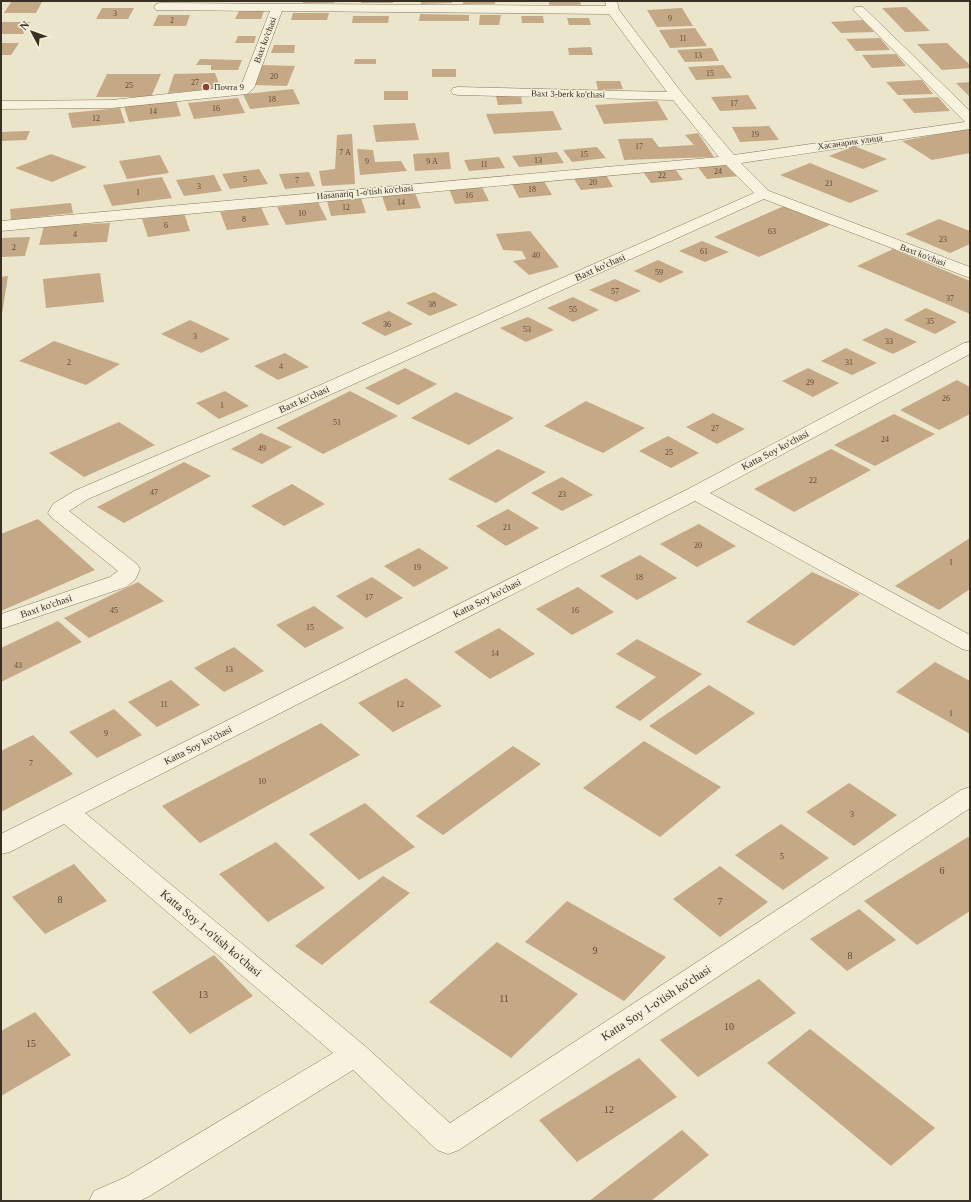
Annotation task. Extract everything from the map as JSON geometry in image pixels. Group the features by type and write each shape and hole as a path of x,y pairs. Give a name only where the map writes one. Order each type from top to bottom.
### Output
{"street":[{"name":"Baxt ko'chasi","path":"1,105 112,104 242,91 247,88 277,8 612,6 677,96 730,160 764,194 970,273"},
{"path":"160,7 277,8"},
{"path":"859,10 970,119"},
{"name":"Baxt 3-berk ko'chasi","path":"458,91 677,96"},
{"name":"Хасанарик улица","path":"730,160 970,125"},
{"name":"Hasanariq 1-o'tish ko'chasi","path":"1,226 730,160"},
{"name":"Baxt ko'chasi","path":"1,622 118,582 127,575 129,569 58,513 60,508 81,495 298,402 764,194"},
{"name":"Katta Soy ko'chasi","path":"1,845 695,493 970,347"},
{"path":"695,493 966,637"},
{"name":"Katta Soy 1-o'tish ko'chasi","path":"67,812 355,1054 448,1141 970,796"},
{"path":"105,1201 137,1187 355,1054"}],"building":[{"path":"303,1 335,1 334,3 303,3"},
{"path":"361,1 393,1 393,3 361,3"},
{"path":"421,1 452,1 452,3 421,4"},
{"path":"463,1 495,1 495,4 463,4"},
{"path":"549,1 580,1 581,5 549,5"},
{"path":"11,2 42,2 36,13 4,13"},
{"path":"906,7 930,31 905,32 882,8"},
{"path":"102,8 134,8 128,19 96,19"},
{"path":"682,8 693,26 657,27 647,10"},
{"path":"239,11 264,11 261,19 235,19"},
{"path":"293,13 329,13 327,20 291,20"},
{"path":"420,14 469,15 469,21 419,21"},
{"path":"158,15 190,15 186,26 153,26"},
{"path":"480,15 501,15 499,25 479,25"},
{"path":"353,16 389,16 388,23 352,23"},
{"path":"521,16 543,16 544,23 522,23"},
{"path":"567,18 589,18 591,25 569,25"},
{"path":"864,20 874,32 841,33 831,22"},
{"path":"1,22 30,22 23,34 1,34"},
{"path":"695,28 707,46 670,48 659,30"},
{"path":"238,36 256,36 254,43 235,43"},
{"path":"880,38 890,50 856,51 846,39"},
{"path":"1,43 19,43 11,55 1,55"},
{"path":"947,43 970,65 970,68 942,70 917,44"},
{"path":"274,45 295,45 294,53 271,53"},
{"path":"591,47 593,55 569,55 568,48"},
{"path":"712,48 719,61 685,62 677,50"},
{"path":"896,54 906,66 872,68 862,55"},
{"path":"200,59 242,60 238,70 211,70 211,65 196,65"},
{"path":"355,59 376,59 376,64 354,64"},
{"path":"261,65 295,66 287,86 252,85"},
{"path":"723,65 732,78 696,80 688,67"},
{"path":"432,69 456,69 456,77 432,77"},
{"path":"215,73 221,89 168,93 174,74"},
{"path":"107,74 161,74 151,97 96,97"},
{"path":"922,80 933,94 898,95 886,82"},
{"path":"596,81 620,81 623,89 598,90"},
{"path":"970,82 970,97 956,83"},
{"path":"293,89 300,104 250,109 243,94"},
{"path":"384,91 408,91 408,100 384,100"},
{"path":"521,95 522,104 498,105 496,96"},
{"path":"748,95 757,109 720,111 711,97"},
{"path":"938,97 950,111 914,113 902,99"},
{"path":"238,98 245,113 194,119 188,103"},
{"path":"176,101 181,116 129,122 124,106"},
{"path":"657,101 668,120 604,124 595,105"},
{"path":"120,108 125,123 72,128 68,113"},
{"path":"553,111 562,130 494,134 486,114"},
{"path":"415,123 419,140 376,142 373,125"},
{"path":"769,126 779,140 740,142 732,127"},
{"path":"970,128 970,153 932,160 902,141"},
{"path":"30,131 26,140 1,141 1,132"},
{"path":"698,133 714,157 624,160 618,139 652,138 659,147 694,145 685,135"},
{"path":"352,134 355,184 322,186 319,171 335,169 337,135"},
{"path":"854,146 887,159 863,169 829,156"},
{"path":"597,147 606,158 572,162 563,150"},
{"path":"357,149 373,150 375,162 401,161 407,171 360,175"},
{"path":"449,152 451,169 415,171 413,154"},
{"path":"557,152 564,163 519,167 512,156"},
{"path":"51,154 87,167 52,182 15,168"},
{"path":"160,155 169,173 127,179 119,161"},
{"path":"499,157 505,168 469,171 464,160"},
{"path":"728,163 739,176 707,179 697,166"},
{"path":"810,163 879,191 850,203 780,175"},
{"path":"673,166 683,180 651,183 641,169"},
{"path":"259,169 268,184 230,189 222,174"},
{"path":"309,172 315,186 285,189 279,174"},
{"path":"605,173 613,187 581,190 572,176"},
{"path":"214,175 222,191 184,196 176,180"},
{"path":"162,177 172,198 112,206 103,185"},
{"path":"544,181 552,195 519,198 512,184"},
{"path":"482,187 489,201 455,204 449,189"},
{"path":"415,193 421,208 387,211 382,196"},
{"path":"361,198 366,213 331,216 327,201"},
{"path":"318,202 327,220 286,225 277,207"},
{"path":"71,203 73,213 11,220 10,209"},
{"path":"784,206 830,225 759,257 714,237"},
{"path":"261,207 269,225 227,230 220,212"},
{"path":"184,213 190,231 148,237 142,219"},
{"path":"939,219 970,231 970,244 950,253 905,234"},
{"path":"110,223 107,242 39,245 44,226"},
{"path":"530,231 559,267 529,275 513,261 526,259 522,251 503,250 496,234"},
{"path":"30,237 25,256 1,257 1,238"},
{"path":"702,241 729,252 705,262 679,251"},
{"path":"893,249 970,281 970,314 857,266"},
{"path":"658,260 684,272 660,283 634,271"},
{"path":"100,273 104,302 46,308 43,279"},
{"path":"8,276 2,314 1,314 1,277"},
{"path":"615,279 641,291 616,302 589,290"},
{"path":"434,292 458,305 430,316 406,303"},
{"path":"573,297 599,310 573,322 547,308"},
{"path":"926,308 957,322 935,334 904,320"},
{"path":"389,311 413,324 385,336 361,323"},
{"path":"528,317 554,330 526,342 500,328"},
{"path":"190,320 230,339 201,353 161,334"},
{"path":"886,328 917,342 893,354 862,340"},
{"path":"54,341 120,364 86,385 19,361"},
{"path":"846,348 877,363 852,375 821,361"},
{"path":"285,353 309,367 278,380 254,366"},
{"path":"405,368 437,384 398,405 365,388"},
{"path":"808,368 839,383 813,397 782,381"},
{"path":"957,380 970,387 970,414 939,430 900,410"},
{"path":"225,391 249,406 219,419 196,403"},
{"path":"350,391 398,416 323,454 276,428"},
{"path":"456,392 514,418 469,445 411,418"},
{"path":"586,401 645,428 603,453 544,426"},
{"path":"713,413 745,429 717,444 686,427"},
{"path":"894,414 935,434 875,466 834,445"},
{"path":"119,422 155,445 84,477 49,453"},
{"path":"261,433 292,447 262,464 231,449"},
{"path":"668,436 699,453 671,468 639,451"},
{"path":"498,449 546,472 496,503 448,479"},
{"path":"831,449 871,470 794,512 754,489"},
{"path":"184,462 211,476 124,523 97,507"},
{"path":"562,477 593,495 562,511 531,493"},
{"path":"292,484 325,504 284,526 251,506"},
{"path":"508,509 539,528 506,546 476,526"},
{"path":"38,519 95,570 1,611 1,534"},
{"path":"699,524 736,546 697,567 660,544"},
{"path":"970,538 970,589 939,610 895,586"},
{"path":"419,548 449,568 414,587 384,566"},
{"path":"640,555 677,578 637,600 600,576"},
{"path":"812,572 860,594 794,646 746,622"},
{"path":"372,577 403,598 366,618 336,596"},
{"path":"138,582 164,601 89,638 64,618"},
{"path":"578,587 614,612 572,635 536,609"},
{"path":"314,606 344,628 305,648 276,625"},
{"path":"58,621 82,642 1,682 1,648"},
{"path":"499,628 535,654 490,679 454,652"},
{"path":"637,639 702,674 640,721 615,707 656,677 616,654"},
{"path":"234,647 264,671 224,692 194,668"},
{"path":"935,662 970,681 970,734 896,692"},
{"path":"406,678 442,706 393,732 358,703"},
{"path":"171,680 200,705 157,727 128,702"},
{"path":"709,685 755,713 696,755 649,726"},
{"path":"114,709 142,735 97,758 69,732"},
{"path":"321,723 360,755 200,843 162,806"},
{"path":"33,735 73,774 1,812 1,751"},
{"path":"644,741 721,787 660,837 583,788"},
{"path":"513,746 541,764 443,835 416,816"},
{"path":"849,783 897,815 854,846 806,812"},
{"path":"365,803 415,847 359,880 309,834"},
{"path":"781,824 829,858 783,890 735,855"},
{"path":"968,837 970,838 970,911 917,945 864,901"},
{"path":"276,842 325,888 268,922 219,874"},
{"path":"74,864 107,901 45,934 12,897"},
{"path":"720,866 768,902 720,937 673,899"},
{"path":"383,876 410,893 322,965 295,946"},
{"path":"567,901 666,957 624,1001 525,942"},
{"path":"859,909 896,940 847,971 810,939"},
{"path":"497,942 578,994 511,1058 429,1002"},
{"path":"214,955 253,996 190,1034 152,992"},
{"path":"759,979 796,1013 698,1077 660,1040"},
{"path":"35,1012 71,1055 1,1096 1,1031"},
{"path":"810,1029 935,1128 891,1166 767,1063"},
{"path":"639,1058 677,1097 577,1162 539,1120"},
{"path":"682,1130 709,1155 651,1201 589,1201"}],"place":[{"name":"Почта 9","path":"206,87"}]}
